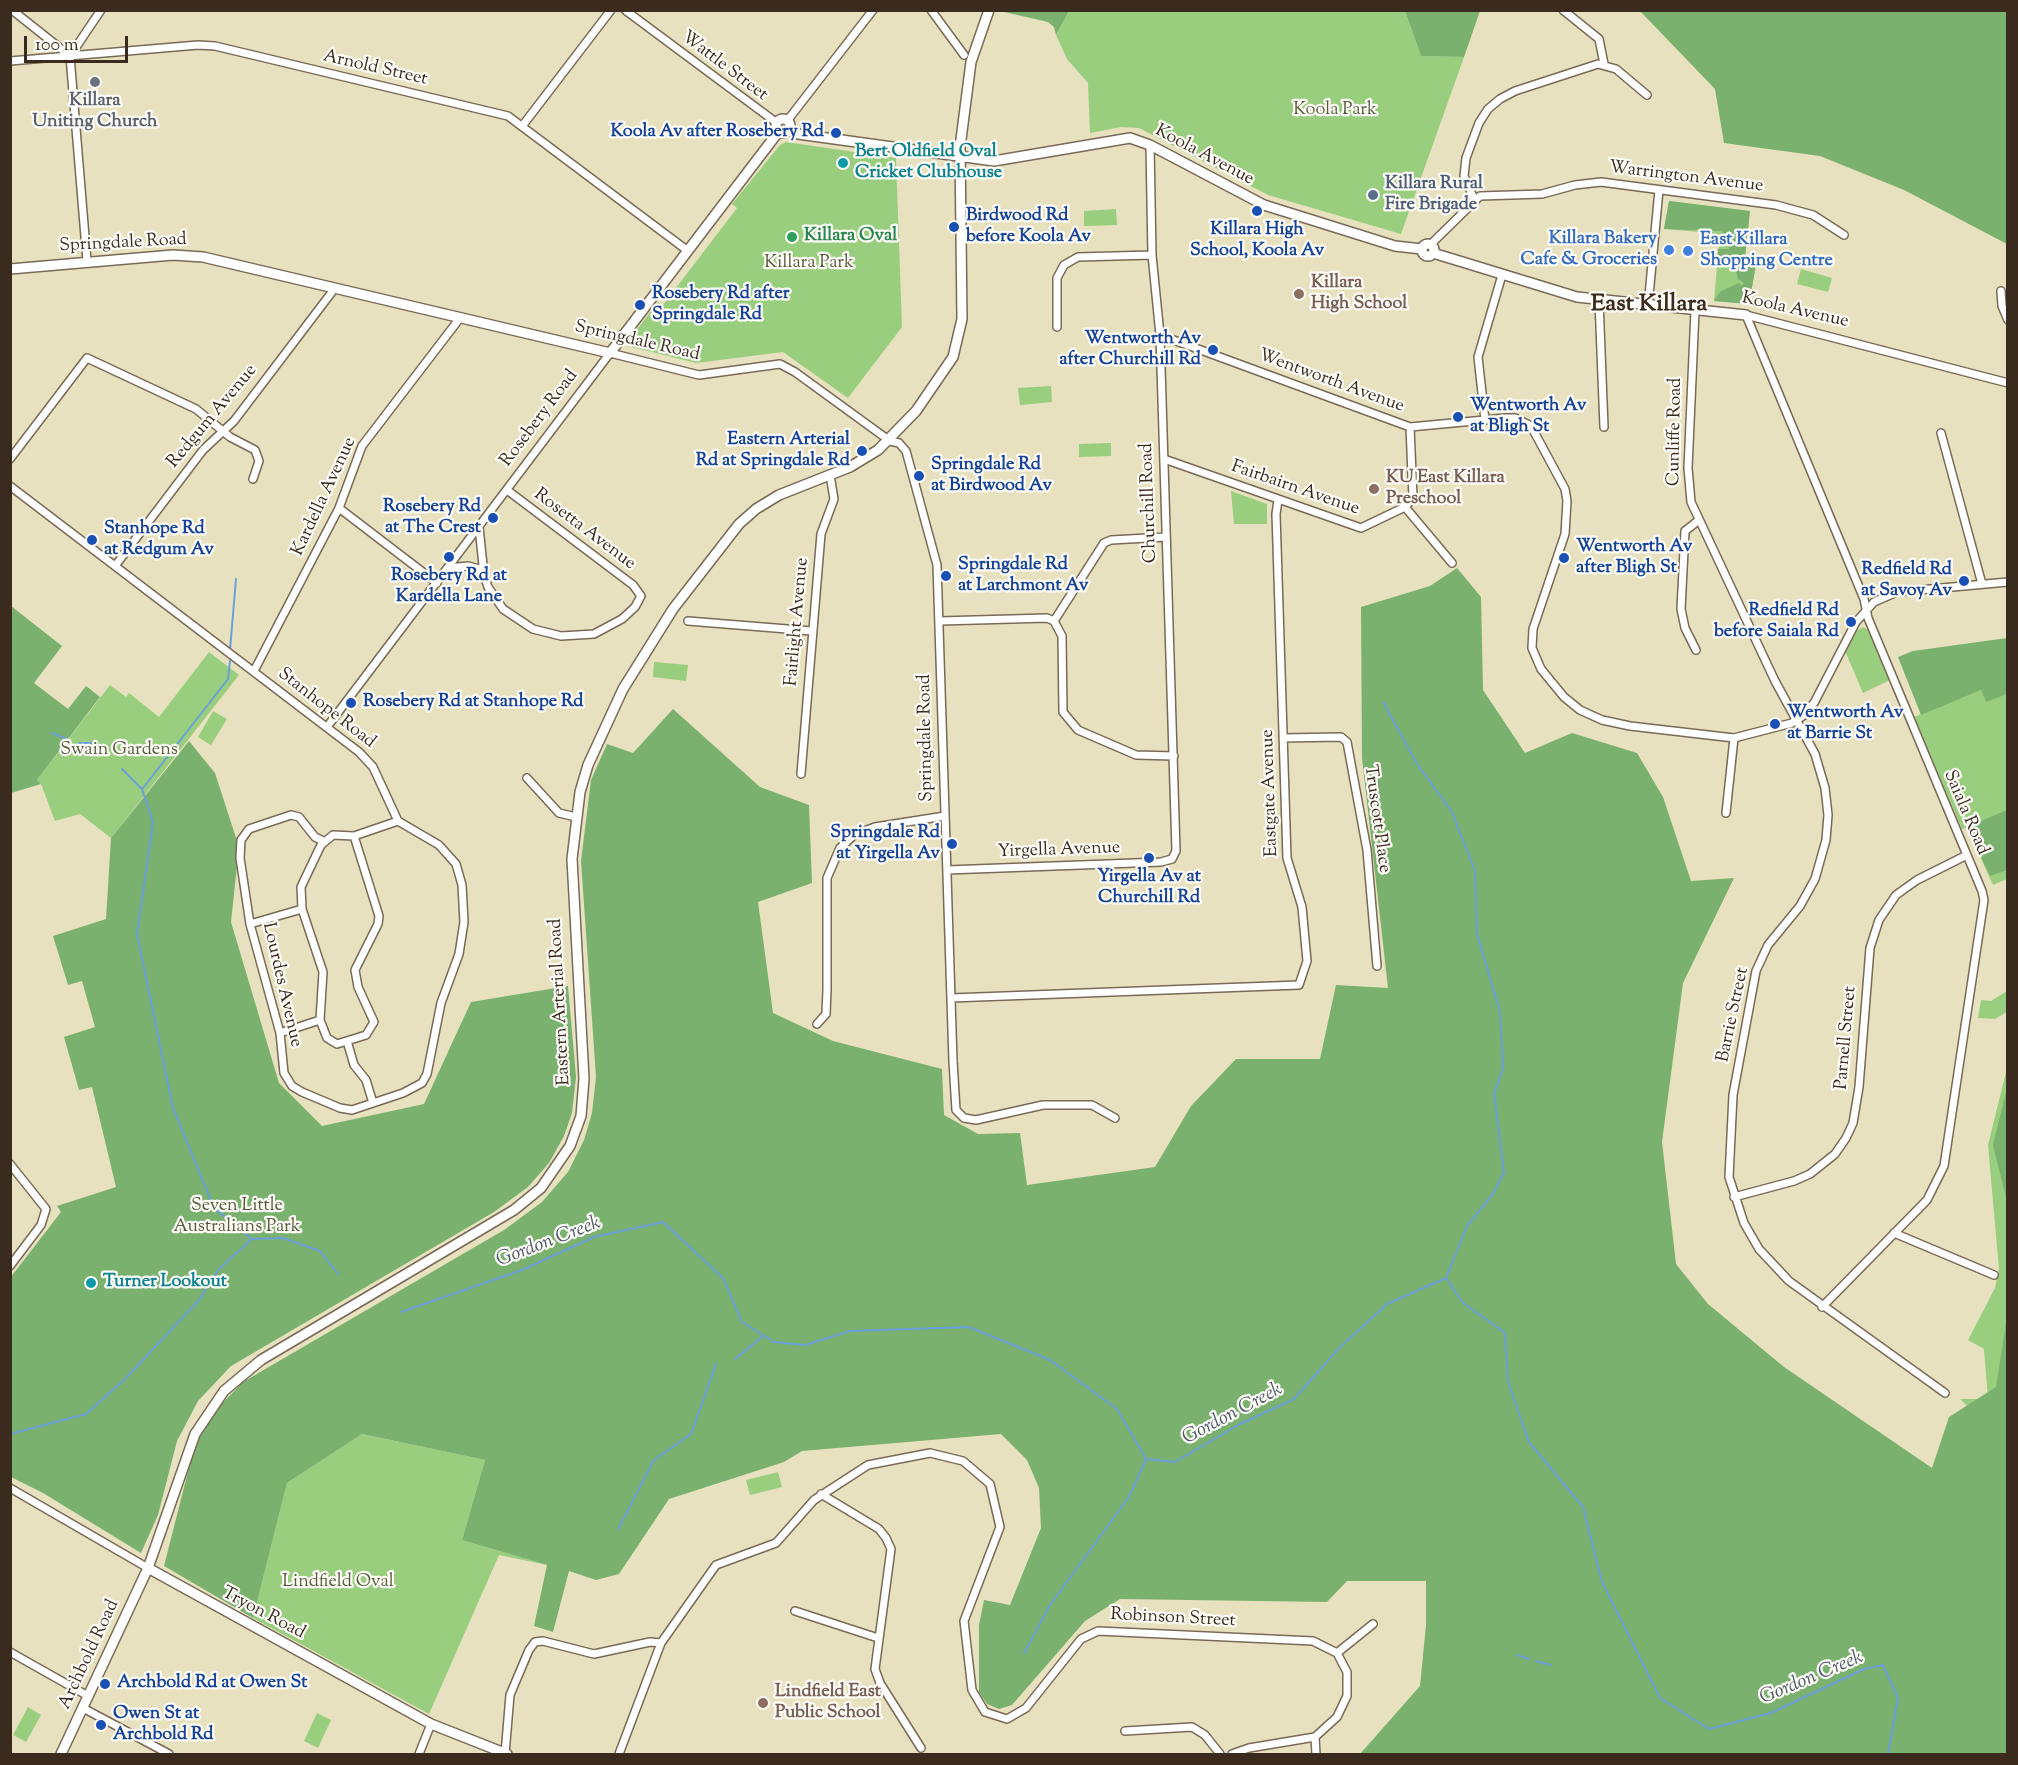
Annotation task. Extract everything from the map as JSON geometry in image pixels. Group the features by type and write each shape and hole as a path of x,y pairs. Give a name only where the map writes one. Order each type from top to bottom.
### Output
{"main road":[{"name":"Eastern Arterial Road","path":"148,1568 186,1453 204,1417 224,1391 261,1360 514,1210 541,1188 570,1146 581,1116 584,1078 572,859 576,817 588,765 623,689 680,601 724,542 756,509 779,495 865,458 890,441 939,380 958,342 963,294 960,156 971,62 989,10"},
{"name":"Koola Avenue","path":"783,126 798,134 1003,160 1124,138 1150,145 1264,205 1395,246 1422,249 1425,244 1502,275 1599,301 1746,315"},
{"name":"Rosebery Road","path":"610,353 783,126"},
{"name":"Springdale Road","path":"10,269 173,255 204,257 610,353"},
{"name":"Archbold Road","path":"61,1755 148,1568"},
{"name":"Tryon Road","path":"148,1568 431,1724 506,1754"}],"street":[{"path":"12,10 70,56"},
{"path":"22,18 27,10"},
{"path":"87,261 70,56 101,10"},
{"path":"523,125 611,10"},
{"name":"Wattle Street","path":"625,10 783,126"},
{"name":"Rosebery Road","path":"783,126 873,10"},
{"path":"931,10 964,55"},
{"path":"1563,10 1599,39 1604,64"},
{"name":"Arnold Street","path":"10,61 198,45 216,46 508,116 523,125 688,251"},
{"path":"1432,248 1474,199 1464,176 1464,167 1479,123 1488,110 1515,91 1592,65 1604,64 1616,69 1647,95"},
{"name":"Churchill Road","path":"1150,145 1152,255 1160,335 1174,756 1176,851 1172,859"},
{"name":"Warrington Avenue","path":"1474,199 1480,196 1542,194 1575,185 1601,182 1776,205 1813,215 1844,235"},
{"path":"1648,306 1659,190"},
{"path":"1057,327 1057,278 1064,265 1078,257 1152,255"},
{"path":"1485,420 1478,357 1502,275"},
{"name":"Redgum Avenue","path":"115,566 203,450 234,421 334,288"},
{"path":"2001,291 2002,306 2007,320"},
{"path":"1599,301 1604,427"},
{"name":"Cunliffe Road","path":"1695,311 1688,487 1699,520"},
{"name":"Koola Avenue","path":"1746,315 2007,382"},
{"name":"Saiala Road","path":"1746,315 1864,599 1984,900 1944,1166 1927,1200 1822,1307"},
{"name":"Kardella Avenue","path":"254,671 339,508 362,446 460,318"},
{"name":"Wentworth Avenue","path":"1160,335 1410,427 1515,418 1531,426 1565,489 1565,534 1532,638 1534,655 1547,678 1573,705 1602,720 1734,738 1797,721"},
{"name":"Rosebery Road","path":"327,727 610,353"},
{"name":"Springdale Road","path":"610,353 699,375 780,364 795,372 890,441 902,446 909,458 937,565 955,1103 960,1115 970,1120 1057,1105 1097,1107 1114,1118"},
{"path":"10,459 87,358 196,409 223,431 258,454 260,460 253,479"},
{"path":"1410,427 1413,498 1405,507 1452,563"},
{"path":"1941,433 1982,584"},
{"name":"Fairbairn Avenue","path":"1164,459 1360,528 1405,507"},
{"name":"Fairlight Avenue","path":"801,774 821,534 834,499 830,475"},
{"name":"Stanhope Road","path":"11,489 254,671 370,763 398,821"},
{"name":"Rosetta Avenue","path":"484,575 494,598 513,617 539,632 561,636 577,637 608,627 635,608 640,596 633,585 507,490"},
{"name":"Eastgate Avenue","path":"951,998 1299,985 1307,961 1302,906 1287,858 1276,514 1278,500"},
{"path":"339,508 437,582"},
{"path":"1696,650 1685,628 1681,609 1685,531 1699,520"},
{"name":"Barrie Street","path":"1699,520 1775,681 1815,754 1824,782 1828,815 1826,840 1815,879 1808,893 1768,945 1756,971 1733,1095 1729,1177 1734,1197 1744,1223 1759,1249 1789,1281 1822,1307 1945,1393"},
{"path":"478,527 484,575"},
{"path":"1054,621 1104,543 1111,540 1167,537"},
{"path":"448,568 468,566 479,569 484,575"},
{"path":"1797,721 1814,703 1866,608 1880,598 1897,592 2007,582"},
{"path":"940,621 1047,618 1054,621 1062,636 1063,712 1078,730 1136,755 1174,756"},
{"path":"688,621 812,631"},
{"name":"Truscott Place","path":"1283,738 1341,737 1347,742 1367,850 1377,966"},
{"path":"1726,813 1734,738"},
{"path":"527,778 559,813 576,817"},
{"name":"Lourdes Avenue","path":"323,842 315,837 299,817 291,815 249,829 241,840 240,858 250,924 279,1033 284,1073 292,1086 340,1108 352,1110 422,1083 427,1074 441,1003 459,954 464,922 460,874 448,854 429,839 398,821"},
{"path":"817,1024 826,1014 827,878 840,848 854,835 875,827 945,816"},
{"path":"354,836 379,920 355,970 358,987 372,1014 373,1026 366,1035 347,1041 331,1042 320,1020 323,972 302,909 301,887 323,842 333,835 354,836 398,821"},
{"name":"Parnell Street","path":"1734,1197 1794,1182 1810,1174 1835,1154 1846,1138 1853,1123 1859,1087 1870,948 1879,920 1896,895 1917,880 1967,855"},
{"name":"Yirgella Avenue","path":"947,870 1161,862 1172,859"},
{"path":"250,924 302,909"},
{"path":"279,1033 320,1020"},
{"path":"347,1041 354,1065 366,1080 373,1103"},
{"path":"10,1164 44,1203 46,1215 41,1226 10,1266"},
{"path":"1894,1233 1994,1275"},
{"name":"Robinson Street","path":"619,1755 661,1643 716,1565 776,1544 821,1494 868,1466 930,1453 963,1461 990,1484 1000,1527 964,1621 972,1690 985,1712 995,1717 1007,1719 1026,1708 1080,1639 1098,1631 1313,1641 1337,1653"},
{"name":"Tryon Road","path":"10,1488 148,1568"},
{"path":"821,1494 879,1529 891,1549 875,1669 880,1683 921,1748"},
{"path":"795,1611 878,1638"},
{"path":"1232,1755 1249,1748 1315,1737 1337,1717 1347,1696 1347,1671 1337,1653 1373,1624"},
{"path":"506,1754 510,1695 529,1650 535,1642 543,1641 594,1653 650,1642 661,1643"},
{"path":"10,1652 88,1696"},
{"path":"83,1708 169,1755"},
{"path":"418,1755 431,1724"},
{"path":"1125,1731 1192,1727 1205,1735 1220,1755"},
{"path":"1315,1737 1316,1755"}],"green space":[{"path":"1069,10 1056,35 1054,27 1048,22 1000,11"},
{"path":"1405,10 1480,11 1464,57 1421,56"},
{"name":"Koola Park","path":"1069,11 1405,11 1421,56 1464,57 1401,234 1268,195 1139,128 1121,127 1090,133 1088,83 1067,59 1056,35"},
{"path":"1640,11 2007,11 2007,244 1904,190 1820,156 1724,143 1715,89"},
{"name":"Killara Park","path":"786,142 896,158 902,327 848,398 783,352 696,363 632,347 629,340 658,302 663,305 737,208 732,204 780,145"},
{"path":"1669,201 1750,211 1745,257 1757,259 1749,304 1714,301 1719,243 1711,233 1664,229"},
{"path":"1669,201 1750,211 1745,257 1757,259 1749,304 1714,301 1721,291 1739,283 1741,286 1744,283 1738,279 1734,264 1717,262 1718,249 1729,249 1726,237 1721,231 1664,229"},
{"path":"1116,209 1117,225 1084,226 1084,211"},
{"path":"1801,269 1832,278 1828,292 1797,284"},
{"path":"1051,386 1052,402 1020,405 1018,388"},
{"path":"1111,443 1111,456 1079,457 1079,444"},
{"path":"1231,491 1267,504 1267,524 1234,524"},
{"path":"1457,568 1481,597 1483,690 1525,753 1572,733 1637,753 1663,797 1691,881 1734,878 1683,983 1662,1142 1676,1264 1708,1304 1784,1367 1932,1468 1949,1417 1996,1387 2007,1317 2007,1754 1360,1754 1420,1686 1426,1625 1426,1581 1347,1581 1327,1602 1120,1599 1085,1621 1012,1705 999,1709 987,1704 979,1692 979,1625 984,1600 1010,1605 1041,1528 1039,1488 1027,1460 1001,1434 802,1451 784,1462 669,1499 619,1574 596,1580 569,1571 553,1632 534,1626 547,1565 462,1540 485,1460 362,1434 287,1483 253,1618 164,1566 194,1448 213,1413 243,1382 504,1230 542,1202 568,1172 584,1140 592,1113 596,1077 581,861 591,780 607,744 633,753 673,709 760,787 809,805 812,883 758,902 773,1013 833,1041 942,1069 944,1115 978,1134 1020,1133 1027,1185 1155,1167 1191,1106 1236,1059 1320,1059 1336,985 1388,988 1362,758 1361,607 1430,586"},
{"path":"11,606 62,646 34,683 68,709 86,686 100,697 37,780 41,784 11,793"},
{"path":"1863,627 1870,631 1890,680 1863,693 1845,651 1856,631"},
{"path":"2007,638 2007,694 1986,702 1981,690 1921,715 1898,657 1913,651"},
{"name":"Swain Gardens","path":"209,652 239,675 111,838 80,814 55,821 41,784 37,780 110,685 126,697 129,693 159,717"},
{"path":"654,662 688,665 686,681 653,677"},
{"path":"1981,690 1986,701 2007,694 2007,879 1993,885 1967,828 1962,829 1914,717"},
{"path":"213,711 227,719 211,745 198,737"},
{"name":"Seven Little Australians Park","path":"189,741 215,773 239,847 231,922 279,1083 322,1126 424,1104 471,1002 568,986 576,1077 572,1113 564,1136 549,1163 528,1187 494,1212 231,1366 198,1401 177,1441 158,1515 141,1553 43,1493 11,1477 10,1278 61,1212 57,1206 116,1187 92,1087 79,1090 64,1037 95,1027 82,981 68,985 53,936 106,919 111,838"},
{"path":"2007,810 2007,870 1990,876 1967,827"},
{"path":"2007,991 2007,1012 1995,1019 1978,1018 1981,1000 1991,1001"},
{"path":"2007,1068 2007,1444 1960,1399 1988,1399 1984,1349 1968,1340 1995,1288 1999,1269 1988,1145"},
{"path":"2007,1088 2007,1222 2006,1197 1993,1145"},
{"name":"Lindfield Oval","path":"362,1434 485,1460 462,1540 547,1565 499,1555 429,1714 253,1618 287,1483"},
{"path":"778,1472 782,1487 750,1495 746,1480"},
{"path":"28,1707 41,1715 26,1742 13,1735"},
{"path":"317,1713 331,1720 318,1748 304,1741"}],"waterway":[{"path":"230,650 236,579"},
{"path":"143,788 228,679 230,661"},
{"path":"1383,702 1417,764 1452,812 1475,871 1477,934 1500,1012 1503,1068 1494,1094 1504,1173 1492,1195 1467,1226 1446,1278"},
{"path":"52,733 67,739"},
{"path":"79,743 92,743"},
{"path":"122,769 142,789 153,822 137,934 173,1108 214,1208 252,1239"},
{"name":"Gordon Creek","path":"401,1312 522,1270 594,1237 663,1222 723,1278 742,1322 774,1342 805,1345 850,1331 969,1327 1050,1360 1117,1409 1146,1459 1175,1462 1238,1425 1294,1399 1338,1349 1387,1304 1446,1278 1462,1302 1505,1333 1508,1382 1529,1442 1583,1507 1602,1582 1660,1698 1709,1729 1771,1713 1864,1669 1883,1665 1898,1698 1888,1754"},
{"name":"Gordon Creek","path":"10,1434 86,1414 125,1379 199,1300 220,1268 252,1239 283,1238 320,1251 339,1275"},
{"path":"735,1359 763,1336"},
{"path":"618,1529 654,1460 691,1434 716,1364"},
{"path":"1024,1653 1050,1605 1129,1497 1146,1459"},
{"path":"1517,1655 1529,1659"},
{"path":"1536,1661 1551,1665"}],"place":[{"name":"Killara Uniting Church","path":"95,82"},
{"name":"Koola Av after Rosebery Rd","path":"836,133"},
{"name":"Bert Oldfield Oval Cricket Clubhouse","path":"843,163"},
{"name":"Killara Rural Fire Brigade","path":"1373,195"},
{"name":"Killara High School, Koola Av","path":"1257,211"},
{"name":"Birdwood Rd before Koola Av","path":"954,227"},
{"name":"Killara Oval","path":"792,237"},
{"name":"Killara Bakery Cafe & Groceries","path":"1669,250"},
{"name":"East Killara Shopping Centre","path":"1688,251"},
{"name":"Killara High School","path":"1299,294"},
{"name":"Rosebery Rd after Springdale Rd","path":"640,305"},
{"name":"Wentworth Av after Churchill Rd","path":"1213,350"},
{"name":"Wentworth Av at Bligh St","path":"1458,417"},
{"name":"Eastern Arterial Rd at Springdale Rd","path":"862,451"},
{"name":"Springdale Rd at Birdwood Av","path":"919,476"},
{"name":"KU East Killara Preschool","path":"1374,489"},
{"name":"Rosebery Rd at The Crest","path":"493,518"},
{"name":"Stanhope Rd at Redgum Av","path":"92,540"},
{"name":"Rosebery Rd at Kardella Lane","path":"449,557"},
{"name":"Wentworth Av after Bligh St","path":"1564,558"},
{"name":"Springdale Rd at Larchmont Av","path":"946,576"},
{"name":"Redfield Rd at Savoy Av","path":"1964,581"},
{"name":"Redfield Rd before Saiala Rd","path":"1851,622"},
{"name":"Rosebery Rd at Stanhope Rd","path":"351,703"},
{"name":"Wentworth Av at Barrie St","path":"1775,724"},
{"name":"Springdale Rd at Yirgella Av","path":"952,844"},
{"name":"Yirgella Av at Churchill Rd","path":"1149,858"},
{"name":"Turner Lookout","path":"91,1283"},
{"name":"Archbold Rd at Owen St","path":"105,1684"},
{"name":"Lindfield East Public School","path":"763,1703"},
{"name":"Owen St at Archbold Rd","path":"101,1725"}],"district":[{"name":"East Killara","path":"1649,306"}]}
